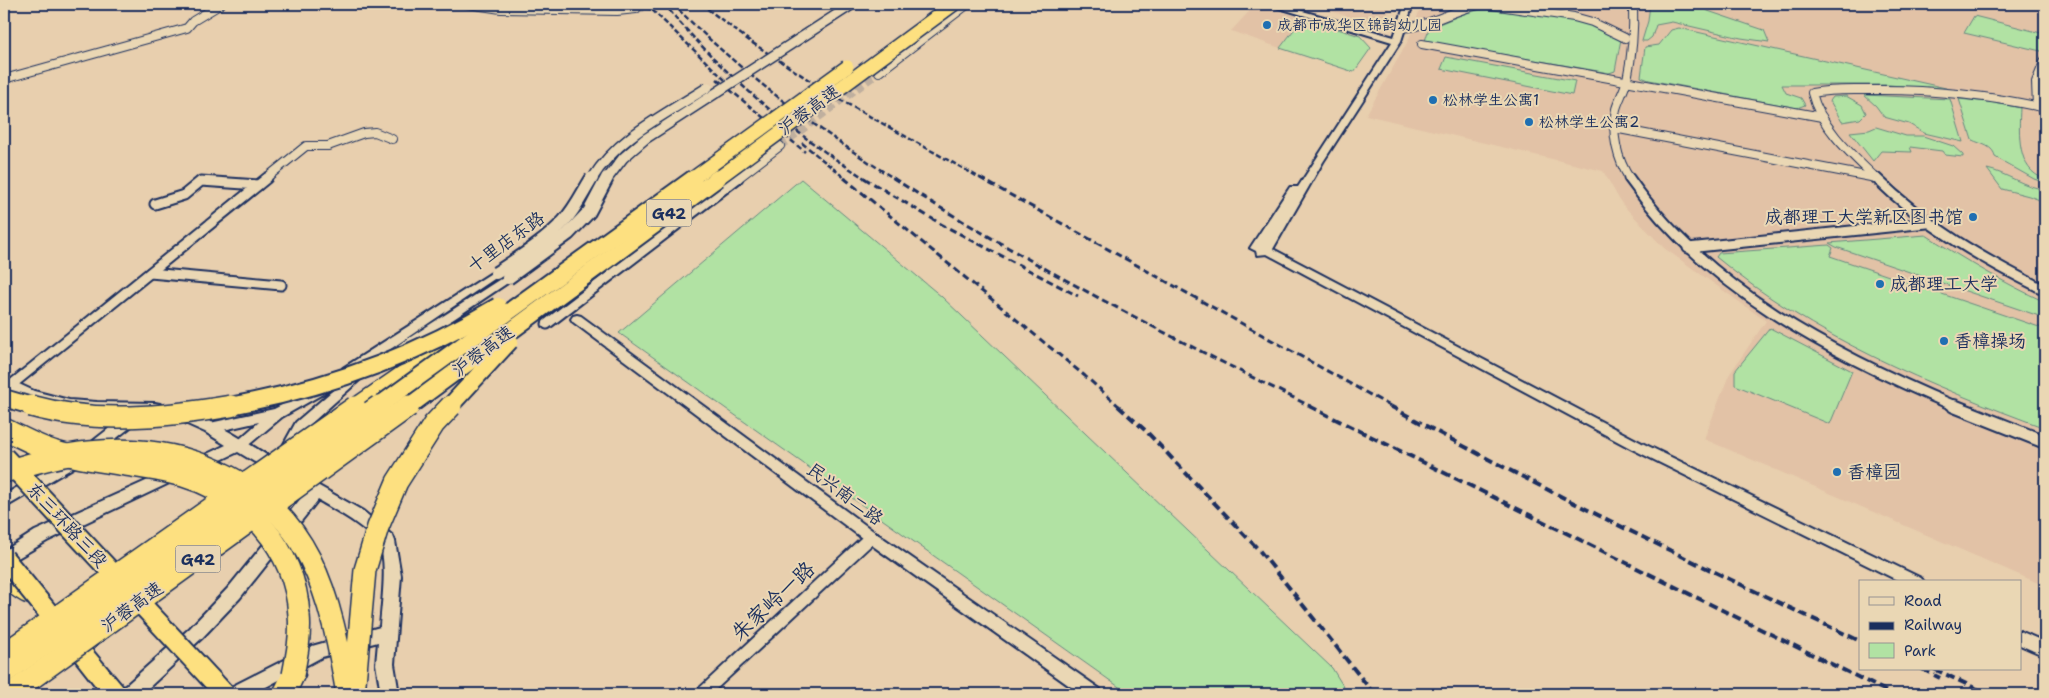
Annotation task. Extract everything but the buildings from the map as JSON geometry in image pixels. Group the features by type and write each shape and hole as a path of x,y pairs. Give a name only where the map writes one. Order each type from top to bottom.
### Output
{"highway":[{"name":"沪蓉高速","path":"4,673 935,4"},
{"name":"沪蓉高速","path":"10,694 343,455 954,4"},
{"path":"28,694 676,218 730,168"},
{"path":"4,654 483,317 551,271 632,223"},
{"path":"6,388 38,408 77,416 125,417 213,410 287,394 343,376 397,357 483,317"},
{"path":"354,694 365,570 378,527 397,482 434,424 518,333"},
{"path":"4,429 51,450 95,461 167,471 224,491 246,507 266,528 279,548 293,576 301,613 299,648 293,675 284,694"},
{"path":"4,472 47,459 92,451 126,449 160,452 196,461 226,473 248,486 267,501 291,528 308,555 322,584 337,633 347,694"},
{"name":"东三环路三段","path":"4,457 225,694"},
{"path":"4,558 115,694"},
{"path":"4,578 40,602"}],"main road":[{"path":"6,388 78,406 161,409 193,420 240,445 357,515 387,541 392,576 385,664 390,694"},
{"path":"4,502 122,429 144,407"},
{"path":"4,558 41,536 240,445"},
{"path":"130,694 196,633 234,593 316,491"},
{"path":"236,694 318,651 388,632"}],"street":[{"path":"4,79 187,28 193,21 221,4"},
{"path":"468,4 501,9 617,11 636,9"},
{"name":"十里店东路","path":"210,428 278,413 321,389 496,273 553,232 572,212 596,170 612,152 632,136 839,4"},
{"name":"十里店东路","path":"278,468 301,425 344,386 508,278 568,234 589,212 610,173 623,158 645,139 853,4"},
{"path":"879,72 968,4"},
{"path":"1270,4 1393,39"},
{"path":"1282,4 1393,39"},
{"path":"1393,39 1401,4"},
{"path":"1262,250 1393,39 1402,28 1409,4"},
{"path":"1402,28 1418,27 1474,5 1485,4 1592,22 1625,38"},
{"path":"1633,4 1634,26 1627,80 1616,108 1614,128 1620,162 1645,202 1662,223 1724,278 1783,319 1859,362 1952,405 2045,442"},
{"path":"1422,44 1822,116"},
{"path":"2041,107 2034,91 2045,60"},
{"path":"2041,107 1964,93 1919,90 1827,89 1812,93 1814,104 1822,116 1851,153 1890,193 1927,223 1965,247 2045,290"},
{"path":"1614,128 1876,178"},
{"path":"6,388 306,146 328,146 364,133 375,132 392,139"},
{"path":"546,324 780,146"},
{"path":"155,204 184,195 201,181 258,185"},
{"path":"1688,248 1927,223"},
{"path":"1262,250 1638,455 1894,580"},
{"path":"1262,250 1750,503 1912,580"},
{"path":"150,273 281,285"},
{"name":"民兴南二路","path":"577,319 870,537 1094,694"},
{"path":"240,445 278,413"},
{"name":"朱家岭一路","path":"702,694 870,537"},
{"path":"2022,630 2045,640"},
{"path":"2022,639 2045,649"}],"shaded area":[{"name":"成都市成华区锦韵幼儿园","path":"1256,4 1303,18 1280,48 1231,31"},
{"path":"1306,4 1392,4 1385,22 1371,23"},
{"name":"成都理工大学","path":"1422,4 2045,4 2045,586 1704,439 1729,375 1766,321 1664,248 1622,204 1603,171 1366,115 1408,41"}],"green space":[{"path":"1650,4 1703,4 1706,6 1704,8 1708,11 1764,30 1769,42 1741,38 1672,22 1656,25 1652,37 1647,41 1642,41 1648,21"},
{"path":"1481,7 1587,22 1621,39 1615,71 1609,73 1425,41 1429,28"},
{"path":"1974,16 2045,34 2045,52 1964,33"},
{"path":"1303,18 1360,36 1371,48 1354,72 1280,48"},
{"path":"1679,28 1959,91 1889,85 1782,85 1786,93 1801,98 1805,105 1797,108 1641,77 1645,47 1659,45 1671,30"},
{"path":"1446,57 1575,81 1572,95 1441,69"},
{"path":"1864,95 1950,99 1963,142 1924,133 1909,124 1884,117"},
{"path":"1846,96 1862,105 1866,113 1860,119 1842,122 1830,101 1833,97"},
{"path":"1959,99 1997,103 2020,108 2019,128 2024,159 2036,174 2045,179 2045,183 2034,179 1995,157 1990,148 1972,140"},
{"path":"1876,127 1906,136 1923,136 1953,146 1963,157 1945,155 1942,151 1910,147 1912,152 1881,151 1873,161 1850,132 1869,130"},
{"path":"1987,169 2030,186 2045,189 2045,202 2002,189"},
{"path":"801,179 942,297 1332,668 1348,694 1129,694 619,333"},
{"path":"1926,235 1985,271 2045,302 2045,318 1829,243"},
{"name":"香樟操场","path":"1829,245 1833,248 1830,256 2045,329 2045,428 1915,376 1832,335 1753,286 1716,257 1719,253"},
{"path":"1770,328 1852,371 1830,424 1735,385 1735,371"}],"tunnel":[{"path":"636,9 662,4"},
{"path":"780,146 879,72"}],"railway":[{"path":"646,4 725,80"},
{"path":"664,4 709,54 758,99 810,141 866,179"},
{"path":"673,4 751,76 836,140 895,179"},
{"path":"701,4 751,42 835,97 982,179"},
{"path":"717,79 805,152"},
{"path":"802,143 846,179"},
{"path":"844,178 1085,376 1120,407"},
{"path":"864,178 941,224 1078,296"},
{"path":"893,178 1047,270 1152,326 1312,407"},
{"path":"980,178 1392,407"},
{"path":"1118,406 1145,430 1259,550 1374,694"},
{"path":"1309,406 1892,694"},
{"path":"1390,406 1564,498 1859,641"},
{"path":"1924,670 1940,678"},
{"path":"1936,670 1988,694"}],"place":[{"name":"成都市成华区锦韵幼儿园","path":"1267,25"},
{"name":"松林学生公寓1","path":"1433,100"},
{"name":"松林学生公寓2","path":"1529,122"},
{"name":"成都理工大学新区图书馆","path":"1973,217"},
{"name":"成都理工大学","path":"1880,284"},
{"name":"香樟操场","path":"1944,341"},
{"name":"香樟园","path":"1837,472"}]}
